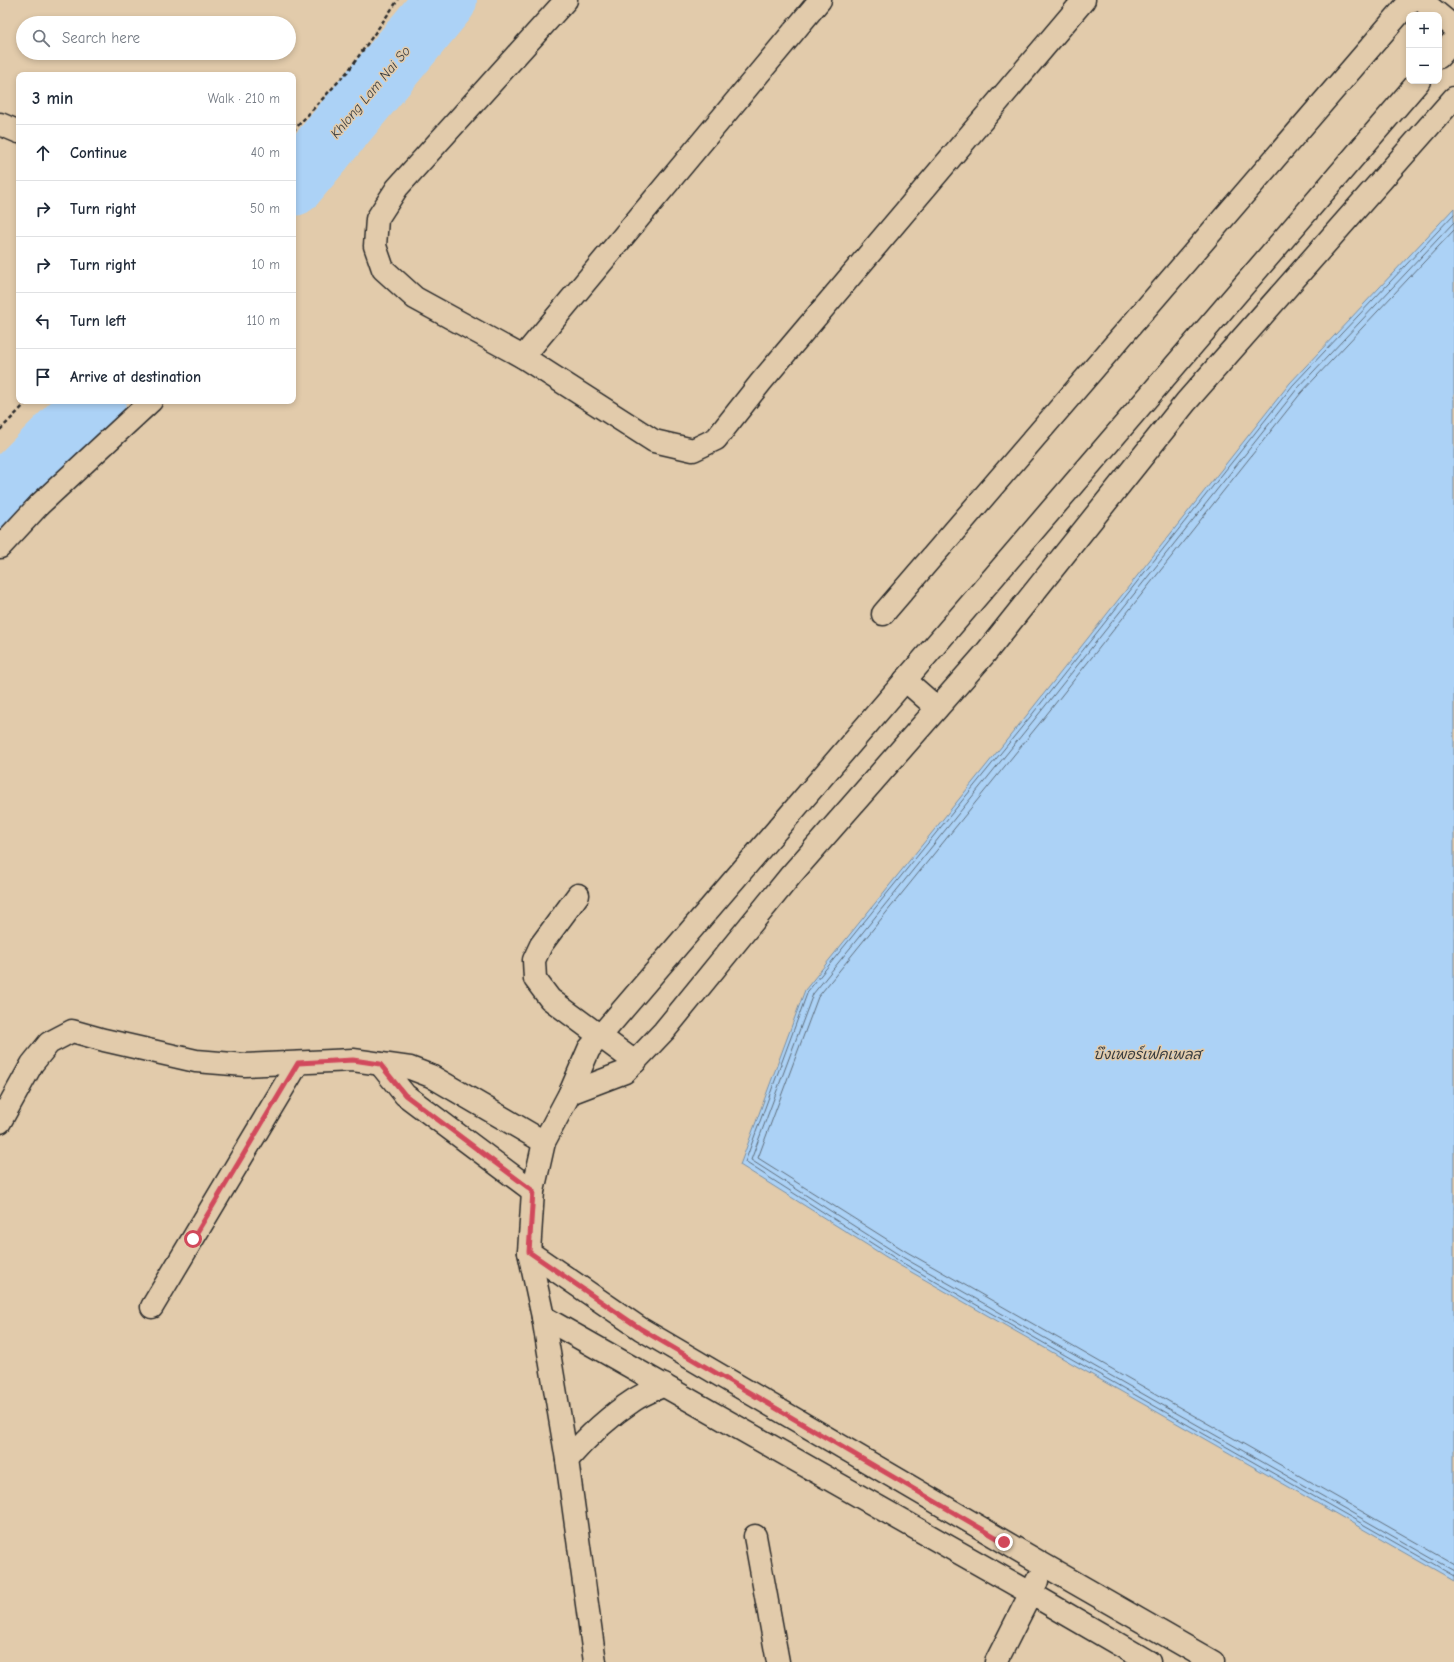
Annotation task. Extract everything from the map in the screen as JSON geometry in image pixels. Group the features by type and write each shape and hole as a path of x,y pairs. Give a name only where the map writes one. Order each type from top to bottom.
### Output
{"street":[{"path":"566,0 397,188 377,219 375,246 382,269 415,298 523,357 654,441 693,450 716,439 766,376 1084,0"},
{"path":"523,357 820,0"},
{"path":"883,614 1411,0"},
{"path":"1421,0 1454,27"},
{"path":"1442,54 1454,40"},
{"path":"595,1662 567,1460 543,1317 529,1252 533,1191 544,1142 570,1093 589,1049 1415,84"},
{"path":"570,1093 624,1072 664,1031 790,875 984,655 1186,402 1454,98"},
{"path":"0,124 16,131"},
{"path":"0,547 39,505 149,404"},
{"path":"905,680 937,708"},
{"path":"578,894 541,945 534,960 535,979 550,999 634,1062"},
{"path":"0,1122 32,1064 49,1043 72,1031 104,1040 196,1061 245,1065 353,1060 410,1068 431,1076 544,1142"},
{"path":"152,1307 298,1063"},
{"path":"380,1064 410,1100 533,1191"},
{"path":"529,1252 641,1329 1213,1662"},
{"path":"543,1317 1032,1594 1149,1662"},
{"path":"567,1460 587,1437 607,1419 635,1399 664,1385"},
{"path":"755,1536 778,1662"},
{"path":"996,1662 1032,1594 1044,1565"}],"path":[{"path":"296,128 349,70 398,0"},
{"path":"0,430 25,404"}],"water":[{"name":"บึงเพอร์เฟคเพลส","path":"1454,208 1454,1581 899,1265 740,1165 805,990 1027,715 1290,383"}],"waterway":[{"name":"Khlong Lam Nai So","path":"296,181 446,0"},
{"name":"Khlong Lam Nai So","path":"0,497 92,404"}],"route":[{"path":"193,1239 298,1063 353,1060 380,1064 405,1095 533,1191 529,1252 641,1329 1004,1542"}]}
